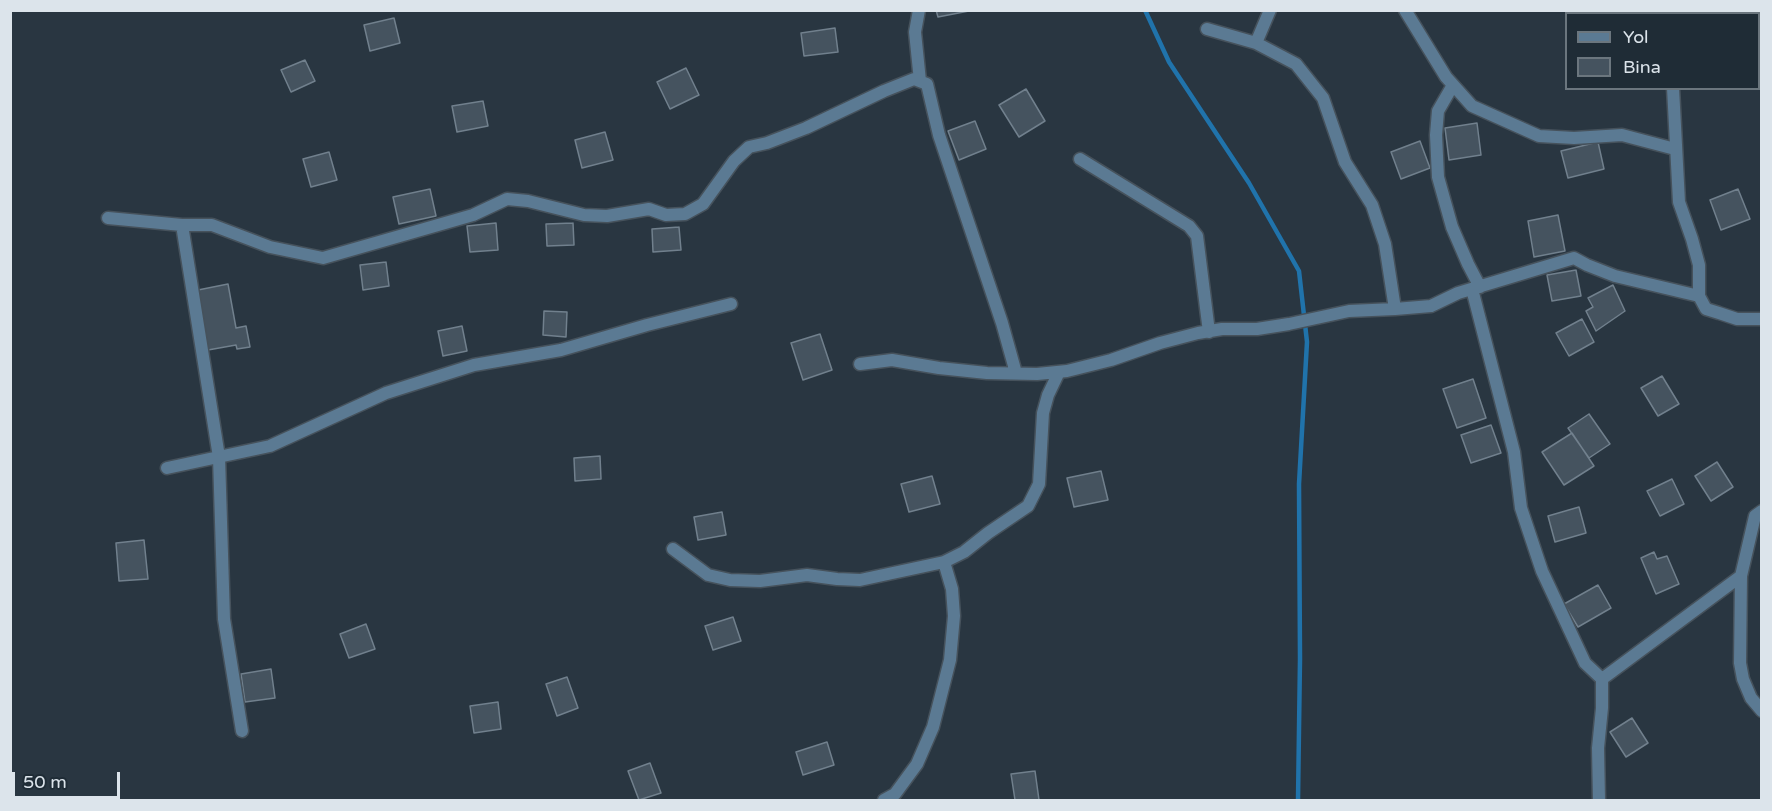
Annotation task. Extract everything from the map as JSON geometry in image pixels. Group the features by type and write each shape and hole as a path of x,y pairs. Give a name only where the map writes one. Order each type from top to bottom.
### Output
{"street":[{"path":"919,10 915,32 920,81"},
{"path":"1256,43 1270,10"},
{"path":"1405,10 1446,77 1472,106 1539,136 1574,138 1622,135 1675,149"},
{"path":"1206,29 1256,43 1296,64 1323,98 1345,162 1372,205 1385,244 1395,309"},
{"path":"108,218 182,225 212,225 270,247 323,258 473,215 507,199 528,201 584,215 607,216 650,209 666,214 685,214 703,204 734,161 749,147 767,143 806,128 914,79 927,84 939,135 1002,323 1016,374"},
{"path":"1453,85 1438,111 1436,135 1438,177 1452,227 1476,288 1514,453 1521,508 1542,571 1585,663 1602,679 1598,748 1599,801"},
{"path":"1672,90 1679,202 1699,265 1699,296 1706,309 1737,319 1761,319"},
{"path":"1080,159 1189,226 1197,236 1209,332"},
{"path":"182,225 219,457 224,619 243,731"},
{"path":"860,364 892,360 948,369 1016,374 1059,372 1112,360 1160,343 1222,329 1257,329 1349,311 1431,306 1476,288 1574,258 1615,276 1699,296"},
{"path":"167,468 270,446 386,393 474,365 561,350 731,304"},
{"path":"673,549 708,575 730,580 760,581 807,575 860,580 944,562 964,552 1028,506 1039,484 1044,414 1048,395 1059,372"},
{"path":"1761,511 1755,516 1741,576 1740,663 1743,679 1751,698 1761,711"},
{"path":"884,801 894,794 917,764 933,727 950,660 954,616 952,589 944,562"},
{"path":"1602,679 1741,576"}],"building":[{"path":"936,10 974,10 938,17"},
{"path":"394,18 400,43 370,51 364,25"},
{"path":"835,28 838,52 804,56 801,33"},
{"path":"305,60 315,81 291,92 281,70"},
{"path":"686,68 699,95 670,109 657,82"},
{"path":"1026,89 1045,121 1019,137 999,105"},
{"path":"483,101 488,126 457,132 452,106"},
{"path":"975,121 986,149 959,160 948,131"},
{"path":"1477,123 1481,155 1449,160 1445,128"},
{"path":"605,132 613,160 582,168 575,140"},
{"path":"1420,141 1430,168 1401,179 1391,152"},
{"path":"1598,142 1604,169 1568,178 1561,151"},
{"path":"329,152 337,180 311,187 303,159"},
{"path":"430,189 436,216 399,224 393,197"},
{"path":"1738,189 1750,219 1721,230 1710,200"},
{"path":"1558,215 1565,251 1534,257 1528,221"},
{"path":"496,223 498,250 470,252 467,226"},
{"path":"573,223 574,245 547,246 546,224"},
{"path":"679,227 681,250 653,252 652,229"},
{"path":"386,262 389,286 363,290 360,265"},
{"path":"1576,270 1581,296 1552,301 1547,275"},
{"path":"228,284 236,328 246,326 250,347 237,349 236,345 208,350 198,290"},
{"path":"1613,285 1625,311 1596,331 1586,311 1593,307 1588,298"},
{"path":"544,311 567,312 566,337 543,335"},
{"path":"1582,319 1594,342 1569,356 1556,333"},
{"path":"462,326 467,351 443,356 438,331"},
{"path":"820,334 832,370 803,380 791,343"},
{"path":"1662,376 1679,404 1658,416 1641,388"},
{"path":"1473,379 1486,418 1457,428 1443,389"},
{"path":"1589,414 1610,444 1589,458 1568,428"},
{"path":"1491,425 1501,453 1471,463 1461,435"},
{"path":"1572,433 1594,466 1564,485 1542,452"},
{"path":"600,456 601,479 575,481 574,458"},
{"path":"1717,462 1733,487 1711,501 1695,476"},
{"path":"1101,471 1108,500 1074,507 1067,478"},
{"path":"932,476 940,504 909,512 901,484"},
{"path":"1672,479 1684,504 1660,516 1647,491"},
{"path":"1579,507 1586,533 1555,542 1548,516"},
{"path":"722,512 726,535 698,540 694,517"},
{"path":"144,540 148,579 119,581 116,543"},
{"path":"1654,552 1657,559 1667,556 1679,584 1656,594 1641,558"},
{"path":"1598,585 1611,608 1578,627 1564,604"},
{"path":"733,617 741,641 713,650 705,626"},
{"path":"366,624 375,649 349,658 340,634"},
{"path":"271,669 275,698 245,702 241,674"},
{"path":"567,677 578,708 557,716 546,684"},
{"path":"498,702 501,729 474,733 470,706"},
{"path":"1632,718 1648,743 1626,757 1610,732"},
{"path":"827,742 834,765 803,775 796,752"},
{"path":"650,763 661,793 639,800 628,771"},
{"path":"1035,771 1039,800 1015,800 1011,774"}],"waterway":[{"path":"1145,10 1169,62 1249,183 1299,271 1307,342 1299,484 1298,800"}]}
